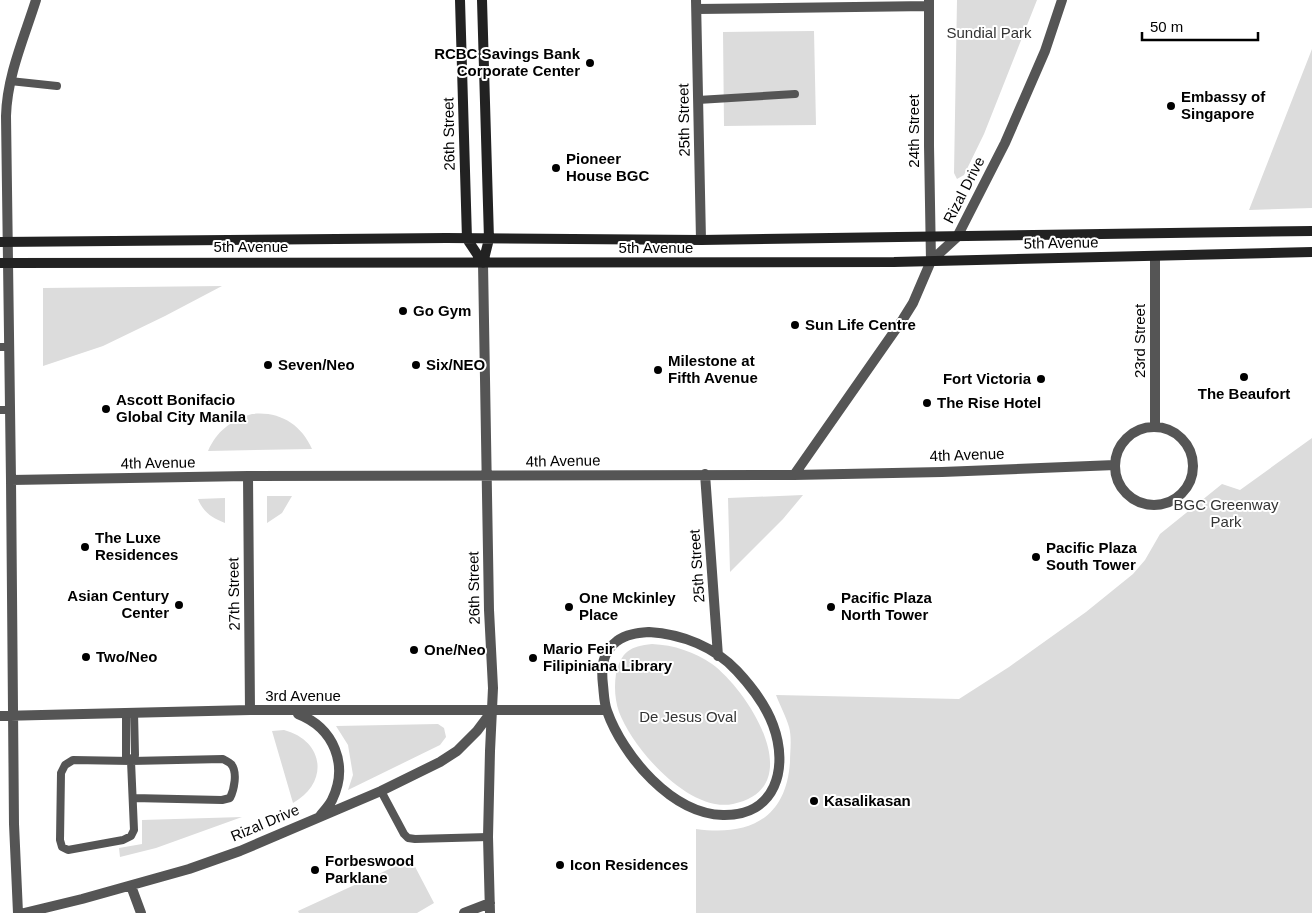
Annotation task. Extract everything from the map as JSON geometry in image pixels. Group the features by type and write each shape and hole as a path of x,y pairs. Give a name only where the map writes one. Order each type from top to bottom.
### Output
{"main road":[{"name":"26th Street","path":"460,0 467,239"},
{"name":"26th Street","path":"482,0 489,238 483,263"},
{"name":"5th Avenue","path":"4,242 489,238 701,240 1312,231"},
{"path":"467,239 483,263"},
{"name":"5th Avenue","path":"4,263 932,261 1312,252"}],"street":[{"path":"18,913 13,716 12,480 5,410 4,347 6,102 10,81 36,0"},
{"name":"Rizal Drive","path":"794,475 903,319 913,303 932,261 957,237 1005,143 1045,51 1062,0"},
{"path":"696,5 929,3"},
{"name":"24th Street","path":"929,3 930,237 932,261"},
{"name":"25th Street","path":"696,5 701,240"},
{"name":"23rd Street","path":"1155,256 1155,426"},
{"name":"26th Street","path":"483,263 493,710 488,837 490,908"},
{"path":"1155,426 1168,429 1180,436 1188,446 1193,458 1194,472 1190,484 1182,495 1171,503 1158,506 1145,505 1132,499 1123,490 1116,478 1115,465 1117,453 1123,442 1143,428 1155,426"},
{"name":"4th Avenue","path":"12,480 248,476 794,475 942,472 1115,465"},
{"name":"25th Street","path":"705,474 718,656"},
{"name":"27th Street","path":"248,476 250,710"},
{"path":"649,632 668,633 700,644 736,670 773,724 779,746 779,765 777,779 772,792 762,804 750,811 735,815 720,815 703,811 684,803 667,792 637,764 614,727 606,710 602,662 608,649 618,640 631,634 649,632"},
{"name":"3rd Avenue","path":"0,716 250,710 606,710"},
{"name":"Rizal Drive","path":"24,913 189,869 240,851 381,791 457,752 477,731 493,710"},
{"path":"291,711 309,718 324,730 334,746 339,765 338,784 331,802 319,816"},
{"path":"131,886 141,913"},
{"path":"464,913 490,908"}],"lane":[{"path":"10,81 57,86"},
{"path":"698,100 795,94"},
{"path":"130,712 135,755 131,761 134,830 131,836 123,840 68,850 62,847 60,840 61,773 64,765 73,760 131,761 223,759 231,764 234,771 234,791 230,798 222,800 133,798"},
{"path":"381,791 408,838 415,840 488,837"}],"green space":[{"name":"Sundial Park","path":"957,0 1037,0 984,134 964,175 957,179 954,173"},
{"path":"814,31 816,125 724,126 723,32"},
{"path":"1312,49 1312,208 1249,210"},
{"path":"222,286 103,346 43,366 43,288"},
{"path":"252,414 271,415 288,421 302,433 312,449 208,451 220,432 237,420"},
{"name":"BGC Greenway Park","path":"1312,438 1312,913 696,913 696,829 732,830 761,820 772,811 781,798 787,782 790,762 790,731 776,695 959,699 1009,667 1086,612 1133,574 1145,560 1160,534 1222,484 1240,490"},
{"path":"803,495 783,519 730,572 728,498"},
{"path":"267,496 292,496 282,513 267,523"},
{"path":"225,498 225,523 208,514 202,508 198,499"},
{"name":"De Jesus Oval","path":"652,644 676,648 705,660 727,677 742,695 755,716 765,738 770,760 767,779 756,794 733,804 716,804 699,799 681,789 665,775 637,743 619,712 615,693 616,674 621,660 628,651 638,646"},
{"path":"438,724 444,728 446,737 440,745 348,790 353,775 348,745 336,726"},
{"path":"284,730 298,735 308,743 317,763 317,774 313,785 305,795 293,803 272,731"},
{"path":"242,817 156,848 120,857 119,848 142,844 142,820"},
{"path":"411,859 434,903 417,913 299,913 298,911"}],"place":[{"name":"RCBC Savings Bank Corporate Center","path":"590,63"},
{"name":"Embassy of Singapore","path":"1171,106"},
{"name":"Pioneer House BGC","path":"556,168"},
{"name":"Go Gym","path":"403,311"},
{"name":"Sun Life Centre","path":"795,325"},
{"name":"Seven/Neo","path":"268,365"},
{"name":"Six/NEO","path":"416,365"},
{"name":"Milestone at Fifth Avenue","path":"658,370"},
{"name":"The Beaufort","path":"1244,377"},
{"name":"Fort Victoria","path":"1041,379"},
{"name":"The Rise Hotel","path":"927,403"},
{"name":"Ascott Bonifacio Global City Manila","path":"106,409"},
{"name":"The Luxe Residences","path":"85,547"},
{"name":"Pacific Plaza South Tower","path":"1036,557"},
{"name":"Asian Century Center","path":"179,605"},
{"name":"One Mckinley Place","path":"569,607"},
{"name":"Pacific Plaza North Tower","path":"831,607"},
{"name":"One/Neo","path":"414,650"},
{"name":"Two/Neo","path":"86,657"},
{"name":"Mario Feir Filipiniana Library","path":"533,658"},
{"name":"Kasalikasan","path":"814,801"},
{"name":"Icon Residences","path":"560,865"},
{"name":"Forbeswood Parklane","path":"315,870"}]}
